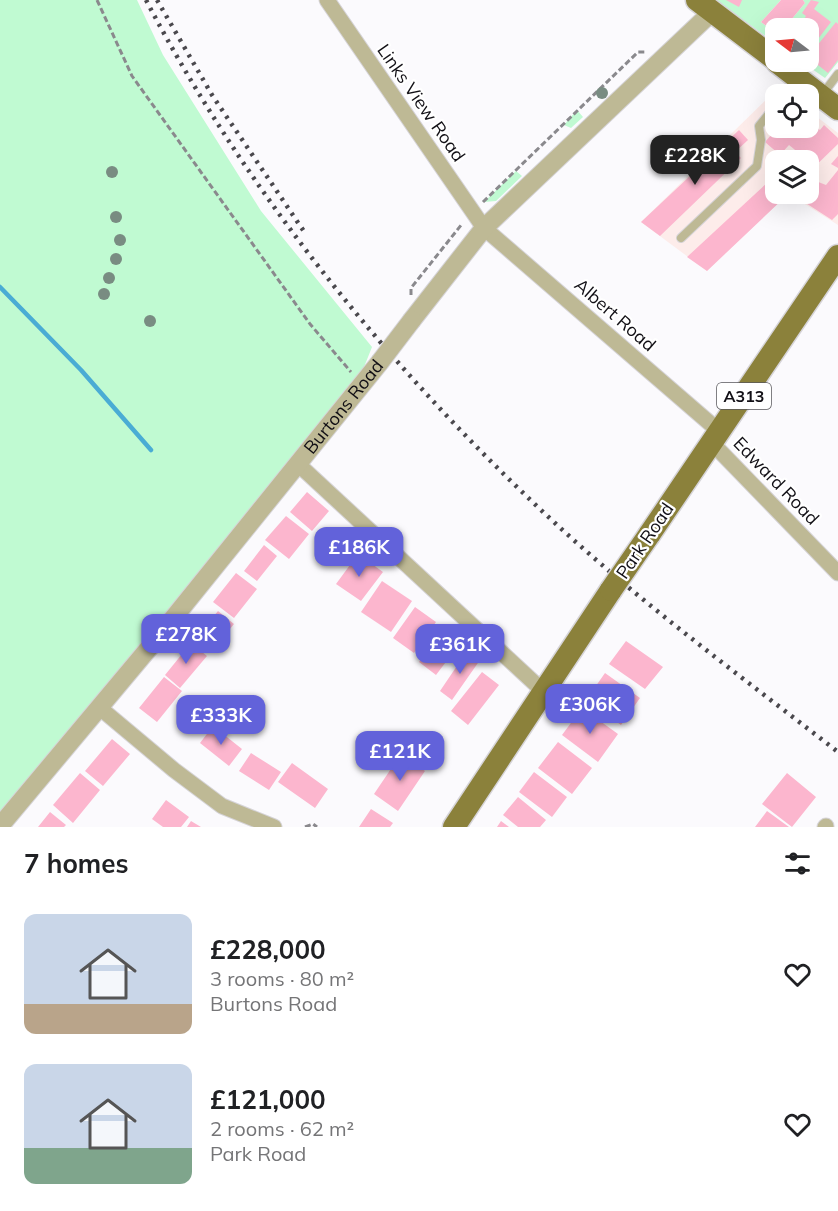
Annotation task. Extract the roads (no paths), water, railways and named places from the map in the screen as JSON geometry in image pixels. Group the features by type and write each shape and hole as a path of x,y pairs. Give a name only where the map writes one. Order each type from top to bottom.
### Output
{"main road":[{"path":"705,6 765,52"},
{"name":"Park Road","path":"454,827 543,691 838,256"}],"street":[{"name":"Links View Road","path":"327,0 484,228"},
{"name":"Burtons Road","path":"0,826 299,465 484,228 705,6"},
{"name":"Albert Road","path":"484,228 716,437"},
{"name":"Edward Road","path":"716,437 835,564"},
{"path":"299,465 543,691"},
{"path":"100,708 174,770 222,806 274,827"}],"lane":[{"path":"830,103 838,74"},
{"path":"681,238 757,166 759,126 765,119"}],"waterway":[{"path":"0,287 81,370 151,450"}],"railway":[{"path":"146,0 187,73 231,144 278,213 329,280 438,407 556,524 624,584 838,752"},
{"path":"157,0 212,95 305,233"}]}
